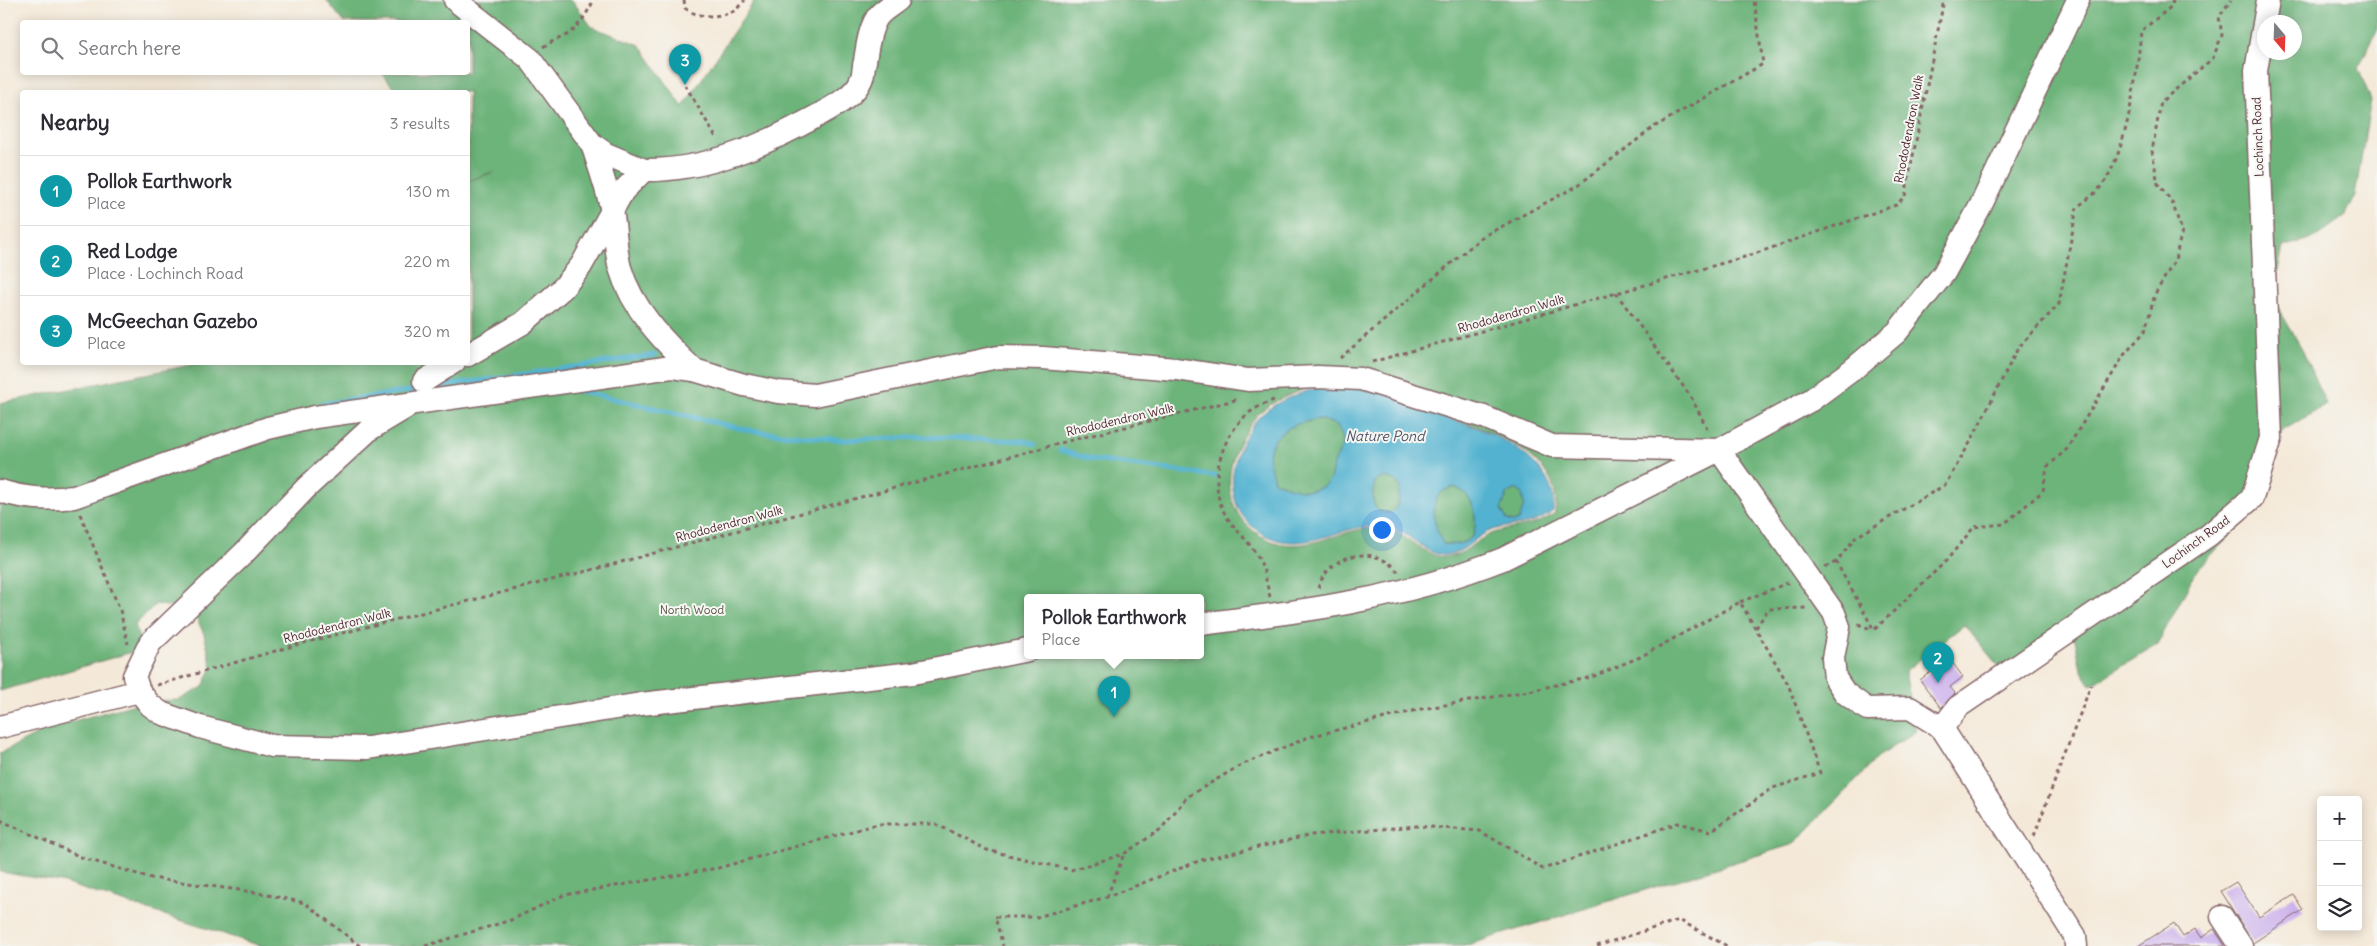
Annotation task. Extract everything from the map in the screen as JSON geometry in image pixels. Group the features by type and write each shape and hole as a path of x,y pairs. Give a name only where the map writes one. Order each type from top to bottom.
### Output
{"street":[{"path":"455,0 530,59 592,144 606,154 644,170 662,170 726,158 780,137 830,109 851,93 861,81 870,38 878,16 898,0"},
{"path":"1204,624 1355,603 1407,592 1468,573 1503,559 1719,450 1811,400 1852,370 1897,332 1944,273 1982,205 2078,0"},
{"name":"Lochinch Road","path":"1942,728 1958,707 2209,535 2252,498 2271,438 2256,71 2268,0"},
{"path":"592,144 612,212 620,268 631,293 648,320 668,345 694,370"},
{"path":"470,354 522,323 563,288 581,266 623,191 644,170"},
{"path":"0,491 24,498 48,500 74,497 268,428 422,391 672,367 694,370 744,385 778,392 815,394 998,357 1043,358 1167,368 1248,380 1318,377 1361,379 1395,388 1484,418 1552,446 1719,450"},
{"path":"451,365 422,391 370,429 306,488 244,554 150,643 134,676 139,692 150,705 161,713 247,741 272,746 368,748 641,704 913,673 1024,651"},
{"path":"1719,450 1834,613 1839,627 1833,658 1835,678 1844,693 1856,704 1867,709 1910,708 1942,728 2075,936 2076,946"},
{"path":"0,727 139,692"},
{"path":"2222,917 2242,946"}],"path":[{"path":"530,59 534,52 552,40 567,35 585,18 594,0"},
{"path":"684,0 685,8 691,13 716,16 734,11 746,0"},
{"path":"1318,377 1482,237 1577,186 1654,127 1763,64 1754,0"},
{"name":"Rhododendron Walk","path":"1364,364 1748,256 1896,205 1905,196 1944,0"},
{"path":"2173,0 2172,6 2140,31 2138,64 2120,152 2099,189 2077,207 2059,304 2018,348 1971,441 1945,485 1856,537 1836,562 1874,630 1946,561 1974,527 2004,524 2043,491 2048,467 2067,449 2124,355 2146,331 2155,294 2175,260 2182,232 2172,202 2158,184 2152,151 2161,102 2213,58 2222,34 2219,17 2231,0"},
{"path":"685,85 713,131 726,158"},
{"path":"1616,293 1692,397 1719,450"},
{"path":"1274,615 1258,555 1224,513 1217,490 1218,469 1222,452 1235,430 1248,413 1283,395"},
{"name":"Rhododendron Walk","path":"139,692 303,643 599,568 1068,441 1247,397"},
{"path":"74,497 120,610 129,647"},
{"path":"1320,608 1316,595 1328,569 1341,559 1358,554 1376,556 1394,567 1402,576 1407,592"},
{"path":"425,946 511,920 564,896 718,868 878,824 936,824 987,850 1071,870 1124,854 1161,829 1187,798 1241,766 1310,737 1421,709 1529,691 1592,677 1640,657 1740,602 1788,684 1820,773 1773,788 1711,831 1678,823 1543,869 1480,831 1417,826 1312,835 1204,859 1107,897 1037,917 995,916 1002,946"},
{"path":"2025,860 2091,685"},
{"path":"0,820 82,858 151,878 254,892 305,903 360,946"},
{"path":"1107,897 1124,854"},
{"path":"1597,946 1679,920 1727,946"}],"green space":[{"name":"North Wood","path":"326,0 572,0 592,27 640,45 683,107 755,0 2377,0 2377,30 2358,68 2371,100 2355,196 2346,215 2316,237 2283,247 2272,297 2301,347 2326,405 2260,444 2256,508 2197,570 2157,645 2091,685 2081,670 2074,634 2000,668 1964,625 1905,671 1916,731 1879,756 1794,844 1464,946 261,946 61,882 0,872 0,753 52,727 146,701 179,700 203,687 212,667 204,634 193,611 156,604 135,625 142,649 0,691 0,403 191,365 470,365 470,90 395,90 384,75 470,75 470,20 342,20","holes":["1311,386 1376,398 1461,421 1500,437 1532,457 1552,482 1555,513 1546,519 1528,526 1494,533 1463,552 1446,557 1430,553 1397,533 1378,528 1364,529 1295,545 1281,544 1267,539 1252,530 1234,506 1230,492 1230,477 1237,447 1258,414 1276,401"]},
{"path":"1320,419 1337,425 1343,441 1334,463 1330,480 1324,486 1310,490 1296,489 1274,481 1269,461 1274,441 1280,434 1294,425"},
{"path":"1387,477 1396,481 1400,487 1398,504 1394,510 1384,513 1375,507 1373,491 1376,480"},
{"path":"1454,487 1461,490 1470,500 1475,514 1475,529 1473,536 1463,543 1443,544 1434,518 1435,502 1445,490"},
{"path":"1516,489 1522,493 1524,505 1519,520 1513,522 1507,520 1501,509 1507,494"}],"water":[{"name":"Nature Pond","path":"1341,385 1377,390 1402,399 1426,411 1493,435 1519,450 1541,471 1549,484 1553,497 1553,511 1534,522 1491,531 1449,555 1435,553 1405,534 1386,527 1362,527 1309,541 1282,541 1269,537 1244,518 1237,505 1233,492 1235,462 1247,434 1260,416 1276,404 1303,392","holes":["1320,419 1337,425 1343,441 1334,463 1330,480 1324,486 1317,489 1296,489 1274,481 1270,464 1269,458 1274,441 1287,429 1303,422","1387,477 1396,481 1400,487 1398,504 1389,513 1379,511 1375,507 1373,491 1376,480","1454,487 1461,490 1470,500 1473,507 1475,529 1473,536 1463,543 1443,544 1436,528 1434,519 1435,502 1445,490","1516,489 1522,493 1524,505 1519,520 1513,522 1507,520 1501,509 1507,494"]}],"building":[{"path":"1949,658 1963,677 1950,687 1955,693 1941,708 1920,680"},
{"path":"2236,882 2259,917 2294,895 2303,910 2253,943 2221,891"},
{"path":"2174,923 2183,937 2195,929 2201,938 2214,929 2225,946 2138,946"}],"waterway":[{"path":"321,404 655,355"},
{"path":"576,390 752,431 842,440 923,437 1025,441 1035,444"},
{"path":"1060,450 1093,460 1215,476"}],"place":[{"name":"McGeechan Gazebo","path":"685,85"},
{"name":"Red Lodge","path":"1938,683"},
{"name":"Pollok Earthwork","path":"1114,717"}]}
